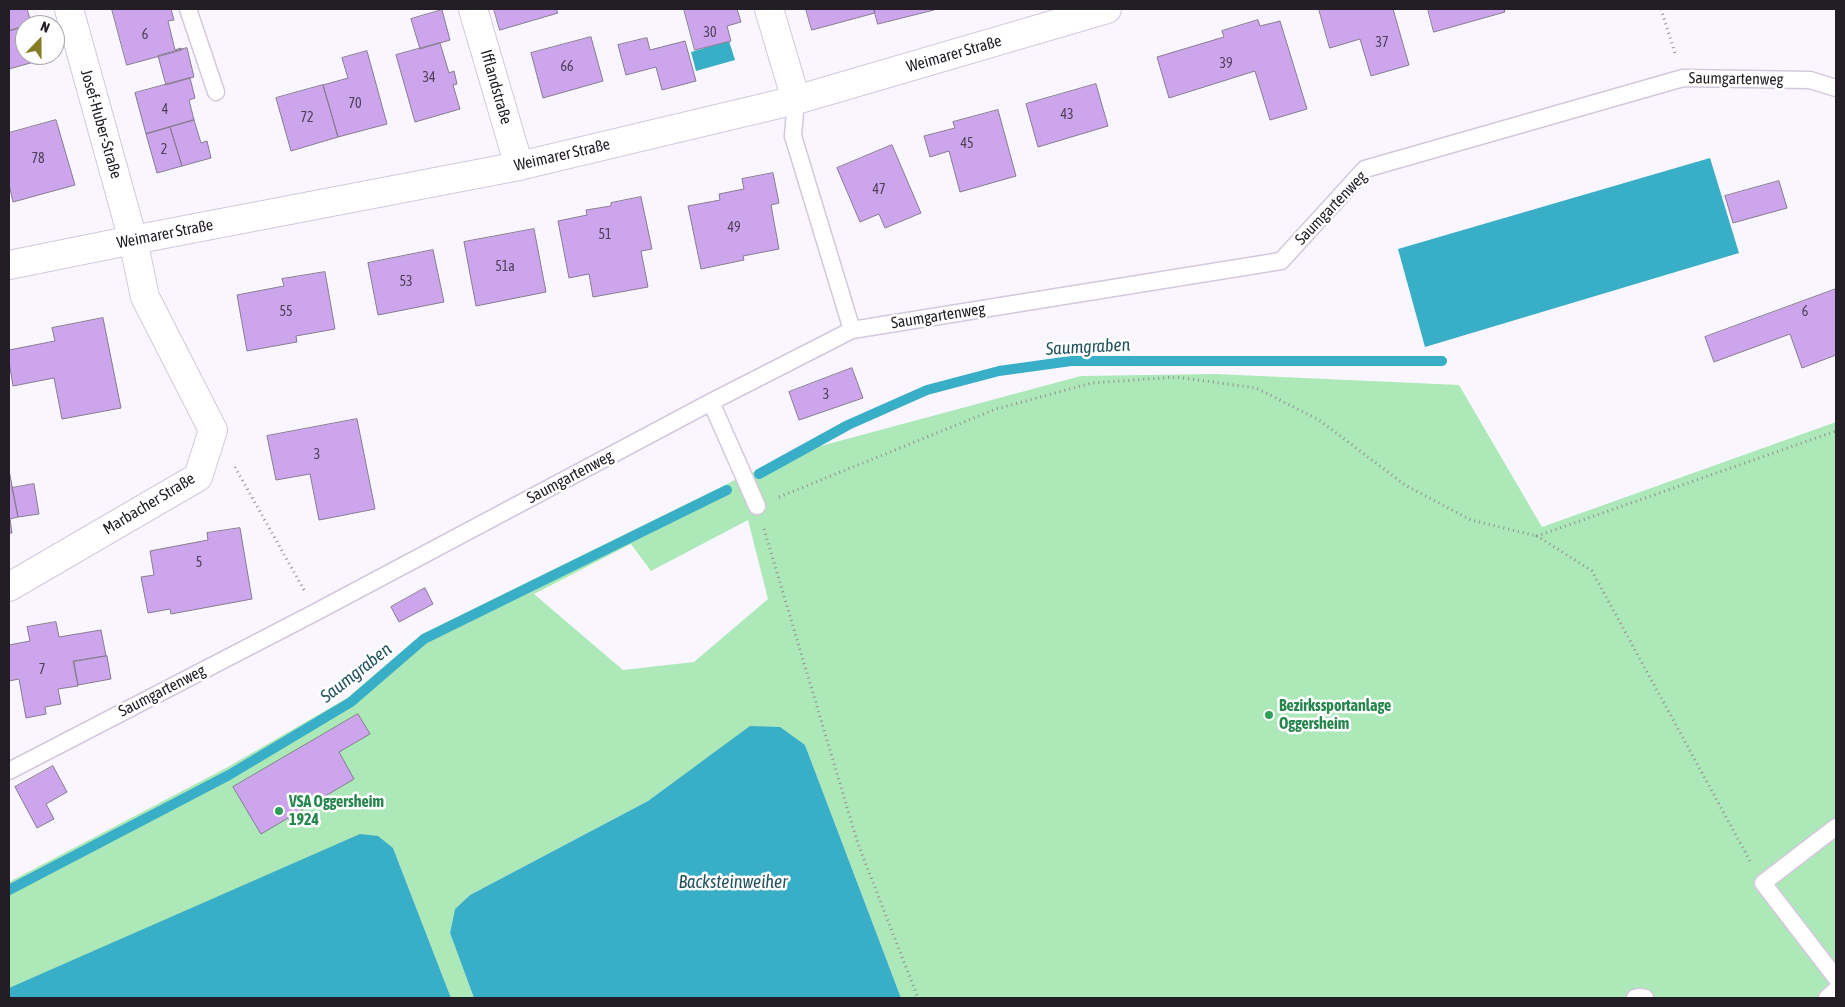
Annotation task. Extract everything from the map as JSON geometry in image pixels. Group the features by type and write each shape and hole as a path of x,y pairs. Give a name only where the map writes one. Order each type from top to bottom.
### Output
{"street":[{"name":"Josef-Huber-Straße","path":"69,9 133,240"},
{"name":"Ifflandstraße","path":"473,9 518,166"},
{"path":"769,9 796,100"},
{"name":"Weimarer Straße","path":"9,265 518,166 796,100 1107,9"},
{"path":"133,240 145,296 213,430"},
{"name":"Marbacher Straße","path":"9,587 198,477 213,430"}],"lane":[{"path":"188,9 216,92"},
{"name":"Saumgartenweg","path":"9,771 316,612 711,402 852,330 1281,261 1365,169 1683,78 1810,80 1836,88"},
{"path":"796,100 793,136 852,330"},
{"path":"711,402 757,506"},
{"path":"1836,827 1763,883 1836,978"},
{"path":"1826,998 1836,990"},
{"path":"1635,998 1645,998"}],"path":[{"path":"1661,9 1683,78"},
{"path":"918,998 858,844 757,506 996,409 1092,383 1176,377 1256,388 1319,420 1405,485 1471,520 1537,536 1592,571 1763,883"},
{"path":"213,430 316,612"},
{"path":"1537,536 1836,431"}],"green space":[{"path":"1215,374 1459,385 1542,527 1836,422 1836,998 901,998 805,745 751,726 648,801 470,895 455,909 450,933 474,998 451,998 393,848 9,988 9,882 226,768 347,698 422,634 737,479 802,451 1081,376","holes":["748,520 768,599 694,662 623,670 534,594 631,544 651,571"]}],"water":[{"path":"729,41 735,60 696,71 691,52"},
{"path":"1710,158 1739,253 1425,347 1398,249"},
{"name":"Backsteinweiher","path":"750,726 780,727 805,745 901,998 474,998 450,933 455,909 470,895 648,801"},
{"path":"360,834 378,836 393,848 451,998 9,998 9,988"}],"building":[{"path":"9,9 27,9 29,15 15,15 15,29 9,31"},
{"path":"112,9 171,9 174,20 168,21 175,50 181,48 182,50 127,65"},
{"path":"494,9 556,9 558,13 500,30"},
{"path":"684,9 737,9 741,22 727,26 731,41 695,50"},
{"path":"806,9 874,9 875,13 812,30"},
{"path":"874,9 933,9 934,10 878,24"},
{"path":"1319,9 1393,9 1409,65 1371,76 1360,39 1330,48"},
{"path":"1428,9 1504,9 1505,12 1434,32"},
{"path":"442,10 450,40 420,49 411,19"},
{"path":"1258,20 1260,26 1280,21 1307,109 1270,120 1255,71 1169,98 1157,57 1224,37 1222,31"},
{"path":"15,29 15,65 23,65 9,69 9,31"},
{"path":"591,37 603,81 543,98 531,53"},
{"path":"647,38 650,50 685,41 696,81 662,90 656,67 626,75 618,45"},
{"path":"440,43 449,73 454,71 457,84 453,85 460,109 415,122 396,55"},
{"path":"187,48 194,77 166,85 158,56"},
{"path":"367,51 387,124 338,137 323,85 348,78 342,58"},
{"path":"190,78 195,98 189,100 194,120 146,134 135,93"},
{"path":"1096,84 1108,126 1038,147 1026,104"},
{"path":"323,85 338,137 291,151 276,98"},
{"path":"998,110 1016,176 960,192 949,151 930,157 924,136 955,128 953,122"},
{"path":"56,120 75,185 13,202 9,184 9,133"},
{"path":"194,120 201,143 207,141 211,158 182,166 170,127"},
{"path":"170,127 182,166 157,173 146,134"},
{"path":"892,145 921,213 885,228 879,214 860,222 837,168"},
{"path":"773,173 779,203 771,205 779,249 743,256 744,260 701,269 688,206 720,200 719,194 744,189 742,179"},
{"path":"1779,181 1787,208 1733,223 1725,196"},
{"path":"641,197 652,249 641,251 648,287 593,297 589,274 569,278 558,221 587,215 586,210 611,206 611,203"},
{"path":"534,229 546,292 476,306 464,242"},
{"path":"433,250 444,302 378,315 368,263"},
{"path":"325,272 335,329 296,336 297,342 247,351 237,295 284,286 282,279"},
{"path":"1836,289 1836,355 1802,368 1790,334 1714,362 1705,337"},
{"path":"103,318 121,408 62,419 54,378 13,386 9,350 55,341 52,328"},
{"path":"852,368 863,398 799,420 789,392"},
{"path":"357,419 375,509 319,520 310,474 276,480 267,436"},
{"path":"9,470 18,517 10,519 12,533 9,533"},
{"path":"34,484 39,514 18,517 12,488"},
{"path":"240,528 252,599 171,614 170,609 148,613 141,577 154,575 150,551 208,540 207,533"},
{"path":"425,588 433,604 399,622 391,607"},
{"path":"56,622 59,637 101,630 106,656 73,661 78,686 58,689 61,704 45,707 46,714 26,718 19,679 9,681 9,645 30,641 27,627"},
{"path":"107,656 111,679 78,685 74,662"},
{"path":"358,714 370,734 339,752 354,779 261,834 233,787"},
{"path":"53,766 67,792 46,804 54,819 37,828 15,787"}],"waterway":[{"name":"Saumgraben","path":"759,474 848,425 927,390 999,371 1071,361 1442,361"},
{"name":"Saumgraben","path":"9,890 229,775 351,702 424,639 727,490"}],"place":[{"name":"Bezirkssportanlage Oggersheim","path":"1269,715"},
{"name":"VSA Oggersheim 1924","path":"279,811"}]}
